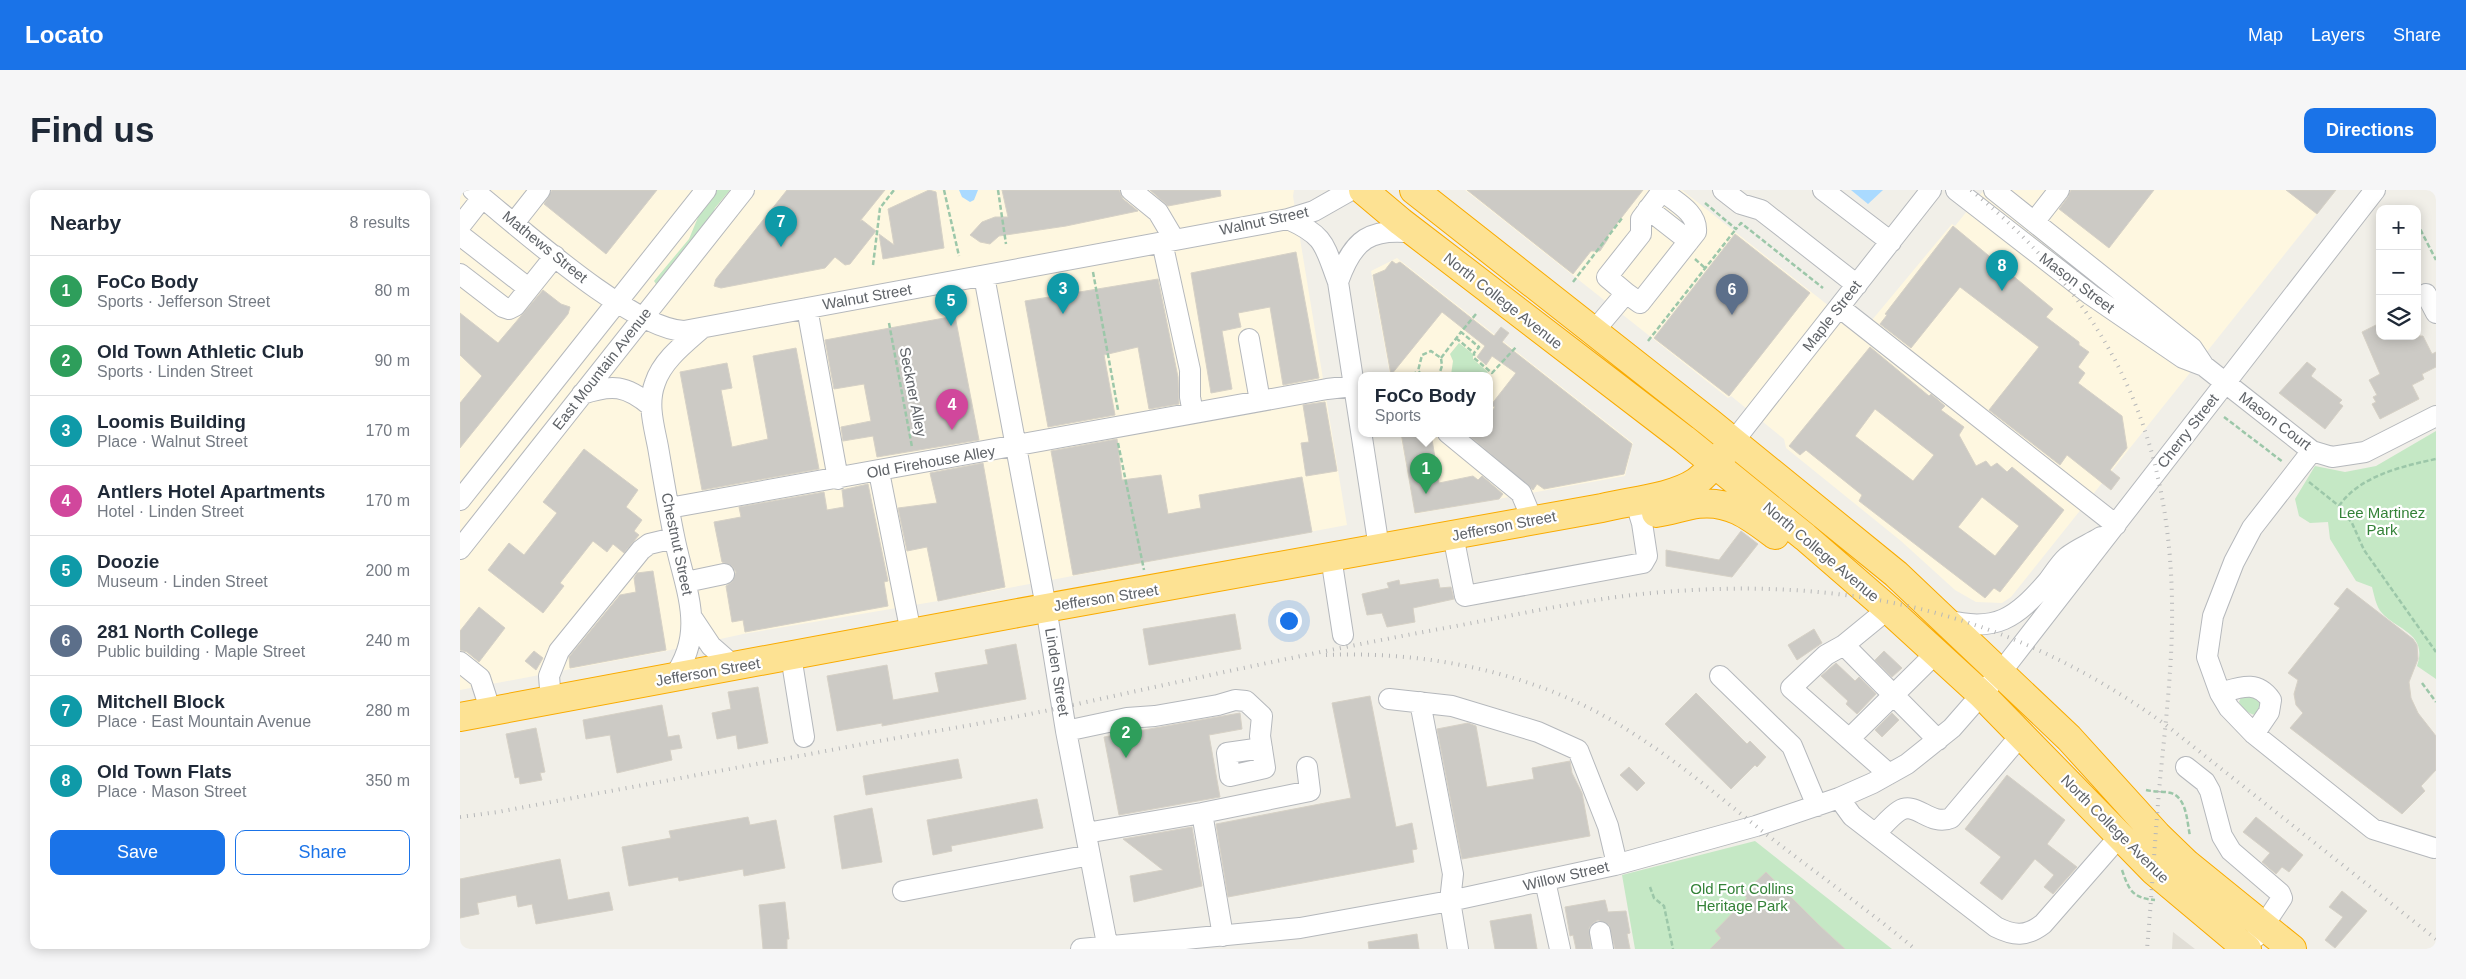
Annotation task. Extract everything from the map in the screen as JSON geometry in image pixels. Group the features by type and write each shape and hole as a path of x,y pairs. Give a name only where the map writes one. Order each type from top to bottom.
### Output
{"highway":[{"name":"North College Avenue","path":"1363,190 1714,464 1839,566 1982,695 2154,871 2248,949"},
{"name":"North College Avenue","path":"1414,190 1594,331 1882,562 1946,620 2069,738 2157,835 2187,864 2292,949"},
{"name":"Jefferson Street","path":"460,717 1046,608 1453,536 1532,519 1602,508 1637,508 1682,489 1703,476 1733,442"},
{"path":"1637,508 1698,504 1730,506 1748,515 1792,547 1839,566"}],"street":[{"path":"514,223 540,190"},
{"name":"East Mountain Avenue","path":"460,500 706,190"},
{"name":"East Mountain Avenue","path":"460,550 744,190"},
{"path":"1131,190 1158,212 1168,241 1190,370 1190,397 1193,413"},
{"name":"Walnut Street","path":"618,302 674,330 701,329 1288,219 1314,211 1351,190"},
{"path":"1723,190 1741,204 1761,210 1857,284"},
{"path":"1823,190 1891,242"},
{"name":"Maple Street","path":"1733,442 1931,190"},
{"name":"Mason Street","path":"1956,190 2091,295 2183,358 2204,366"},
{"name":"Mason Street","path":"1994,190 2192,348 2204,366 2226,384"},
{"path":"2034,222 2059,190"},
{"name":"Cherry Street","path":"2001,672 2375,190"},
{"path":"460,226 478,194"},
{"name":"Mathews Street","path":"478,194 599,292 618,302"},
{"path":"1657,197 1692,215 1697,222 1692,236 1640,303 1607,277 1641,234 1641,219 1657,197"},
{"path":"1288,219 1308,228 1319,237 1328,254 1338,282 1357,390"},
{"path":"1338,282 1345,261 1353,249 1372,234 1395,230 1416,233"},
{"path":"460,235 528,288"},
{"path":"460,274 509,309 515,306 555,256"},
{"name":"Linden Street","path":"984,276 1046,608 1066,731 1108,948"},
{"path":"1594,331 1626,293"},
{"path":"2426,294 2436,313"},
{"path":"1839,307 2113,528 2067,557 2027,605 2011,617 2001,622 1979,626 1965,625 1946,620"},
{"path":"807,308 838,479"},
{"path":"582,394 606,386 624,388 651,406 655,382 667,363 701,329"},
{"path":"1249,339 1260,401"},
{"name":"Mason Court","path":"2226,384 2312,451 2332,457 2365,452 2436,416"},
{"name":"Old Firehouse Alley","path":"669,508 879,472 1326,389 1357,390"},
{"name":"Chestnut Street","path":"651,406 674,538 686,582 693,619 688,651 682,666 673,678"},
{"path":"1364,437 1379,548"},
{"path":"1453,437 1521,493 1532,519"},
{"path":"2312,451 2297,473 2252,528 2234,562 2213,616 2207,657 2220,693 2238,720 2254,734 2372,829 2434,848"},
{"path":"879,472 911,633"},
{"path":"1453,536 1465,596 1643,562 1647,556 1637,508"},
{"path":"551,701 549,676 559,651 641,550 649,544 674,538"},
{"path":"1331,557 1343,635"},
{"path":"686,582 724,574"},
{"path":"1888,609 1844,645 1826,655 1790,688 1889,774"},
{"path":"693,619 712,646 735,667"},
{"path":"1844,645 1938,740"},
{"path":"1849,739 1936,653"},
{"path":"791,656 804,737"},
{"path":"460,662 480,678 491,712"},
{"name":"Willow Street","path":"1081,949 1108,948 1300,928 1450,901 1617,864 1756,826 1839,798 1889,774 1938,740 1982,695 2001,672"},
{"path":"1720,676 1792,746 1817,806"},
{"path":"2220,693 2242,686 2254,685 2265,692 2271,700 2269,712 2254,734"},
{"path":"1389,699 1452,706 1538,732 1578,750 1608,826 1617,864"},
{"path":"1066,731 1127,718 1209,707 1235,700 1246,701 1262,716 1262,748"},
{"path":"1420,702 1453,874 1450,901 1458,949"},
{"path":"1876,833 1900,810 1911,808 1931,819 1943,821 1951,818 2021,735"},
{"path":"1086,833 1202,813 1310,791 1307,767"},
{"path":"2186,767 2205,782 2210,791 2222,836 2231,851 2280,893 2282,898 2248,949"},
{"path":"1839,798 1852,816 1996,927 2009,934 2022,935 2035,930 2043,924 2119,837"},
{"path":"1202,813 1224,936"},
{"path":"903,891 1090,856"},
{"path":"1545,881 1560,949"}],"path":[{"path":"873,265 880,208 894,190"},
{"path":"944,190 959,256"},
{"path":"998,190 1006,244"},
{"path":"1707,204 1736,229"},
{"path":"1573,282 1626,214"},
{"path":"1648,341 1741,223 1823,288"},
{"path":"2421,231 2436,260"},
{"path":"1090,256 1118,428 1148,591"},
{"path":"1439,372 1442,366 1441,358 1476,314"},
{"name":"Seckner Alley","path":"889,323 916,465"},
{"path":"1461,332 1479,347 1474,353"},
{"path":"1456,338 1474,353 1474,358 1491,372"},
{"path":"1493,372 1517,346"},
{"path":"1418,372 1418,363 1422,355 1431,351 1441,358"},
{"path":"2224,417 2339,506 2352,524 2364,550 2436,652"},
{"path":"2339,506 2359,486 2401,466 2436,459"},
{"path":"2422,683 2436,702"},
{"path":"1650,887 1654,898 1664,906 1673,949"}],"shaded area":[{"path":"460,190 1294,190 1293,196 1347,525 938,601 743,634 666,651 460,690"},
{"path":"1465,190 1682,190 1862,332 1952,224 1955,226 1984,190 2336,190 2011,597 2002,603 1976,602 1955,590 1901,541 1786,448 1784,439 1731,396 1728,398"},
{"path":"1397,258 1633,443 1625,476 1415,514 1401,437 1493,437 1493,372 1389,372 1371,271"},
{"path":"2173,932 2195,949 2172,949"}],"green space":[{"path":"717,190 730,190 715,208 710,221 659,284 656,284 654,281 689,239 701,210"},
{"path":"1459,343 1473,354 1473,359 1488,372 1451,372 1453,361 1450,354"},
{"name":"Lee Martinez Park","path":"2436,431 2436,679 2417,666 2419,655 2415,639 2382,613 2372,587 2356,581 2330,539 2328,522 2310,523 2299,516 2295,499 2315,466 2345,472 2376,466"},
{"path":"2243,692 2262,699 2259,712 2255,715 2242,707 2239,702"},
{"name":"Old Fort Collins Heritage Park","path":"1755,841 1892,949 1635,949 1622,875"}],"water":[{"path":"959,190 978,190 974,200 970,202 962,197"},
{"path":"1851,190 1883,190 1868,204"}],"building":[{"path":"552,190 657,190 606,254 544,204"},
{"path":"787,190 885,190 860,221 862,220 876,231 850,264 845,265 835,257 825,268 721,288 714,286 716,279"},
{"path":"929,190 936,192 944,248 883,259 879,234 894,245 888,209"},
{"path":"1002,190 1119,190 1123,199 1138,211 1066,226 999,236 990,244 980,242 970,235 982,222 995,217 1008,217"},
{"path":"1150,190 1220,190 1221,196 1168,206"},
{"path":"1467,190 1643,190 1608,235 1608,239 1600,251 1591,251 1573,274"},
{"path":"2071,190 2154,190 2109,248 2059,209"},
{"path":"2286,190 2336,190 2317,214"},
{"path":"1953,226 2053,309 2046,317 2089,352 2078,367 2085,373 2078,383 2122,416 2127,448 2110,470 2120,478 2111,490 2067,455 2060,465 1989,410 2039,347 1960,287 1911,348 1880,324 1887,315 1885,314"},
{"path":"1735,234 1810,293 1729,396 1654,338"},
{"path":"1296,252 1319,378 1283,385 1270,307 1238,313 1241,327 1222,331 1232,389 1211,393 1191,273"},
{"path":"1392,261 1396,264 1400,262 1494,336 1501,327 1509,333 1502,342 1632,444 1624,474 1544,489 1537,484 1533,490 1471,437 1493,437 1493,410 1495,407 1493,402 1516,373 1492,356 1486,365 1477,357 1485,346 1442,312 1393,372 1390,372 1373,275 1385,270"},
{"path":"1158,279 1178,377 1179,404 1149,409 1138,347 1104,355 1115,415 1048,427 1025,301"},
{"path":"543,290 561,304 570,307 568,314 460,448 460,403 482,376 460,355 460,313 498,343"},
{"path":"955,316 979,440 877,457 873,436 843,441 841,427 871,421 864,384 834,389 825,340"},
{"path":"2376,325 2376,340 2421,340 2421,336 2423,336 2432,354 2436,352 2436,367 2422,374 2424,379 2412,385 2419,399 2380,419 2372,404 2376,402 2373,397 2377,395 2369,380 2380,374 2362,332"},
{"path":"1870,347 1929,396 1931,394 1945,406 1941,410 1964,427 1959,435 1976,466 1986,461 1991,467 1997,463 2007,472 2012,467 2064,510 2000,592 1994,588 1985,598 1859,501 1862,495 1806,450 1800,455 1789,446","holes":["1875,409 1934,455 1913,481 1855,436","1982,497 2019,526 1995,556 1958,527"]},
{"path":"796,348 819,469 702,490 680,372 727,363 732,388 721,390 732,447 768,439 753,356"},
{"path":"2307,362 2316,369 2311,376 2342,400 2339,403 2343,406 2325,429 2279,393"},
{"path":"1325,402 1337,471 1306,476 1301,443 1309,442 1303,405"},
{"path":"1402,437 1432,437 1439,483 1473,476 1478,480 1482,476 1503,494 1499,499 1415,513"},
{"path":"1117,439 1122,480 1161,475 1168,514 1201,508 1199,495 1302,477 1312,532 1073,575 1051,451"},
{"path":"584,449 638,490 626,507 642,520 634,531 639,535 624,553 613,544 607,552 593,541 560,583 564,586 543,613 488,570 509,543 524,555 557,513 543,502"},
{"path":"983,463 1005,587 938,601 927,547 907,551 898,508 937,503 930,473"},
{"path":"868,484 888,581 884,582 888,606 745,632 743,620 732,622 726,586 732,582 736,572 732,566 722,562 714,522 741,517 739,507 824,492 827,510 844,507 842,490"},
{"path":"1741,531 1758,544 1732,577 1666,566 1666,550 1719,560"},
{"path":"653,571 666,650 570,668 569,657 620,595 636,592 634,578 637,573"},
{"path":"1438,579 1440,588 1451,587 1454,599 1413,608 1415,622 1387,627 1382,613 1367,615 1362,594 1389,588 1387,583 1399,580 1400,585"},
{"path":"2347,588 2413,639 2417,645 2418,659 2409,682 2411,698 2418,713 2436,736 2436,770 2421,786 2425,791 2402,814 2290,728 2303,713 2296,705 2294,694 2298,680 2288,673 2340,608 2334,604"},
{"path":"479,607 505,628 479,662 467,652 460,650 460,631"},
{"path":"1235,614 1241,649 1149,665 1143,629"},
{"path":"1814,629 1822,643 1797,660 1788,645"},
{"path":"1016,644 1026,699 882,726 882,723 837,731 827,676 887,665 893,700 939,692 935,673 988,664 985,650"},
{"path":"534,651 543,658 536,670 525,661"},
{"path":"1884,651 1902,668 1892,677 1875,660"},
{"path":"1836,663 1855,681 1859,677 1876,694 1857,714 1846,704 1848,701 1821,676"},
{"path":"758,687 768,743 738,749 736,735 717,739 712,713 731,709 728,692"},
{"path":"1696,693 1747,744 1750,741 1766,757 1757,767 1755,765 1731,789 1665,724"},
{"path":"1370,696 1396,827 1412,823 1417,849 1412,850 1414,862 1228,897 1216,824 1351,798 1332,703"},
{"path":"662,705 668,737 679,735 682,748 670,750 672,760 617,773 610,735 586,739 583,720"},
{"path":"1240,713 1242,729 1209,735 1220,797 1119,815 1104,737"},
{"path":"1892,713 1899,720 1882,737 1875,730"},
{"path":"1468,723 1476,726 1487,787 1534,779 1532,768 1570,761 1572,773 1582,793 1590,836 1462,859 1437,729"},
{"path":"536,728 545,772 540,773 542,780 520,784 519,777 515,778 506,734"},
{"path":"958,759 962,778 866,795 863,776"},
{"path":"1629,767 1645,783 1637,791 1620,775"},
{"path":"2007,775 2065,820 2047,844 2077,867 2053,894 2044,887 2054,875 2035,859 2002,900 1980,883 2001,857 1965,829"},
{"path":"1037,799 1043,828 951,846 952,851 933,855 927,820"},
{"path":"872,808 882,862 842,869 834,816"},
{"path":"748,817 750,825 776,820 785,868 744,876 743,869 679,881 678,877 629,886 622,847 671,838 669,831"},
{"path":"2256,817 2303,855 2289,872 2282,867 2276,874 2262,862 2270,853 2243,832"},
{"path":"1192,827 1202,886 1134,902 1130,876 1163,870 1123,839"},
{"path":"560,859 568,900 609,892 613,910 536,924 532,904 518,907 516,895 477,903 479,914 460,918 460,879"},
{"path":"1766,872 1845,949 1710,949 1721,938 1715,931 1747,898 1743,894"},
{"path":"2342,891 2367,911 2335,948 2325,940 2343,917 2329,907"},
{"path":"1605,900 1608,912 1626,911 1630,933 1627,934 1630,949 1615,949 1609,925 1598,920 1589,928 1591,949 1576,949 1573,935 1570,936 1565,907"},
{"path":"785,902 789,939 787,939 787,949 763,949 759,905"},
{"path":"1531,914 1537,949 1495,949 1490,921"},
{"path":"1417,934 1419,949 1369,949 1368,942"}],"railway":[{"path":"1971,190 2021,235 2063,282 2098,331 2126,383 2147,438 2162,497 2170,560 2172,627 2147,949"},
{"path":"460,817 498,812 1010,718 1307,655 1578,603 1652,593 1723,589 1792,590 1858,597 1922,610 1985,628 2046,654 2107,686 2166,725 2436,939"},
{"path":"1326,655 1398,656 1434,660 1506,676 1574,701 1628,730 1671,759 1915,949"}],"place":[{"name":"Mitchell Block","path":"781,247"},
{"name":"Old Town Flats","path":"2002,291"},
{"name":"Loomis Building","path":"1063,314"},
{"name":"281 North College","path":"1732,315"},
{"name":"Doozie","path":"951,326"},
{"name":"Antlers Hotel Apartments","path":"952,430"},
{"name":"FoCo Body","path":"1426,494"},
{"name":"Old Town Athletic Club","path":"1126,758"}]}
